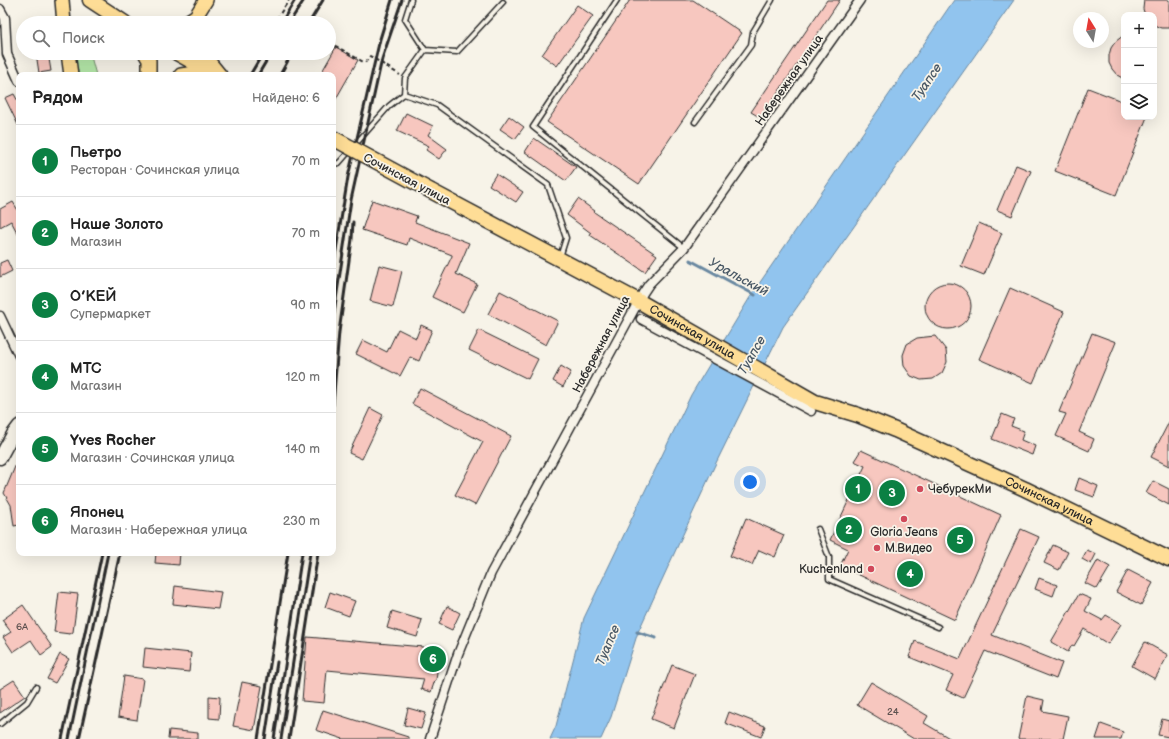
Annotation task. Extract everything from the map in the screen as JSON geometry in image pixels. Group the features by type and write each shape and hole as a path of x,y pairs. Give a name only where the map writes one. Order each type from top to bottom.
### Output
{"highway":[{"path":"90,0 114,16"},
{"path":"190,60 212,72"},
{"name":"Сочинская улица","path":"336,140 640,302 813,407 858,415 895,430 1025,489 1169,559"}],"main road":[{"path":"62,0 63,16"},
{"path":"196,16 206,0"},
{"path":"203,16 209,0"},
{"path":"69,60 71,72"},
{"path":"149,60 149,72"},
{"path":"209,60 218,72"},
{"path":"0,458 16,430"}],"street":[{"name":"Набережная улица","path":"430,739 458,654 491,573 649,284 684,248 860,0"},
{"path":"0,10 5,18 7,54 16,74"},
{"path":"0,316 16,350"},
{"path":"641,319 813,407"}],"lane":[{"path":"411,0 405,19 425,50"},
{"path":"617,0 533,127 684,248"},
{"path":"695,122 752,45 753,32 772,0"},
{"path":"425,50 457,52 503,2"},
{"path":"336,164 339,163 389,106 404,94 405,78 425,50"},
{"path":"404,94 437,105 548,185 566,238 559,259"},
{"path":"818,529 829,556 829,579 938,627"},
{"path":"0,724 27,702 36,687"}],"path":[{"path":"279,16 289,0"},
{"path":"336,46 365,63 370,56 405,78"}],"green space":[{"path":"72,60 92,60 95,72 74,72"}],"water":[{"name":"Туапсе","path":"954,0 1014,0 783,327 714,467 638,632 611,717 601,739 550,739 556,726 584,618 691,395 752,294"}],"building":[{"path":"630,0 693,0 742,33 639,184 547,122"},
{"path":"827,0 840,0 761,118 751,112"},
{"path":"1144,0 1169,0 1169,28 1157,26 1157,12 1144,12"},
{"path":"577,5 593,16 557,66 542,55"},
{"path":"1121,37 1121,77 1117,75 1109,63 1111,48"},
{"path":"336,47 358,60 336,99 336,72 322,72 329,60 336,60"},
{"path":"37,60 49,60 51,71 39,72"},
{"path":"1088,88 1121,101 1121,120 1146,120 1116,195 1055,171"},
{"path":"14,94 16,98 16,121 5,98"},
{"path":"406,113 433,126 428,135 447,149 439,159 426,150 429,146 397,131"},
{"path":"509,116 524,127 515,139 500,129"},
{"path":"534,138 576,167 566,181 525,152"},
{"path":"1016,165 1031,171 1012,216 997,210"},
{"path":"496,174 523,192 516,202 489,185"},
{"path":"578,199 595,211 594,212 657,255 645,272 590,235 591,233 567,215"},
{"path":"372,200 417,216 415,222 469,243 456,274 477,284 463,312 432,297 452,255 409,238 407,245 362,230"},
{"path":"13,202 16,207 16,230 11,221 0,227 0,209"},
{"path":"979,223 1002,233 984,275 961,266"},
{"path":"7,260 12,271 0,277 0,263"},
{"path":"379,265 402,271 393,307 370,301"},
{"path":"943,283 953,283 961,287 967,293 971,301 971,311 967,319 961,325 953,329 943,329 935,325 929,319 925,311 925,301 929,293 935,287"},
{"path":"1010,288 1064,312 1033,383 979,359"},
{"path":"500,291 558,321 546,345 488,314"},
{"path":"421,325 432,330 419,361 410,357 400,376 356,354 363,340 387,352 398,329 416,338"},
{"path":"479,330 538,359 528,379 469,350"},
{"path":"1092,333 1116,342 1079,432 1094,439 1089,451 1056,436 1066,414 1059,412"},
{"path":"935,336 946,350 947,362 942,373 933,379 921,380 911,376 904,366 903,355 907,344 917,338"},
{"path":"561,366 571,372 563,387 553,381"},
{"path":"420,388 511,436 475,505 455,495 483,442 412,404"},
{"path":"370,408 383,415 362,459 349,453"},
{"path":"1002,414 1014,419 1011,426 1024,431 1021,440 1035,446 1032,455 992,439"},
{"path":"1169,422 1169,466 1151,457"},
{"path":"861,450 1001,515 955,620 840,566 848,549 830,540 865,466 854,461"},
{"path":"16,464 16,526 14,526 11,505 4,493"},
{"path":"1079,478 1098,486 1094,497 1075,490"},
{"path":"1153,481 1169,489 1169,505 1146,493"},
{"path":"746,518 784,535 775,557 759,550 752,565 730,556"},
{"path":"1021,529 1039,537 992,635 1062,663 1056,679 985,651 963,698 946,690 953,675 909,657 915,641 960,659"},
{"path":"1053,545 1068,552 1059,570 1044,563"},
{"path":"1087,550 1096,554 1091,564 1082,559"},
{"path":"156,556 180,556 179,565 155,563"},
{"path":"1098,560 1110,567 1097,589 1085,583"},
{"path":"1128,570 1153,583 1141,605 1116,592"},
{"path":"1039,578 1057,585 1053,596 1035,589"},
{"path":"175,586 221,592 218,609 173,604"},
{"path":"59,592 78,594 73,632 70,634 54,632"},
{"path":"330,592 355,601 349,616 325,607"},
{"path":"1079,594 1091,599 1085,611 1102,620 1106,615 1121,624 1108,644 1084,629 1074,646 1072,645 1068,652 1051,642"},
{"path":"23,605 52,647 41,655 31,640 13,652 3,637 11,632 2,620"},
{"path":"447,606 460,613 452,630 439,624"},
{"path":"392,611 422,620 417,637 387,628"},
{"path":"307,637 424,647 423,653 439,655 436,680 431,692 421,689 424,679 327,670 324,703 302,701"},
{"path":"1145,642 1168,655 1155,679 1132,666"},
{"path":"145,648 191,653 189,672 143,667"},
{"path":"60,654 69,659 55,683 47,679"},
{"path":"672,665 695,674 674,728 651,719"},
{"path":"124,676 143,679 137,720 118,717"},
{"path":"14,680 25,696 0,713 0,689"},
{"path":"242,682 262,686 254,730 233,726"},
{"path":"871,682 928,716 924,723 951,739 914,739 857,705"},
{"path":"209,696 220,697 219,719 209,718"},
{"path":"1027,696 1044,700 1042,711 1068,716 1063,739 1018,739"},
{"path":"408,708 426,713 421,729 404,725"},
{"path":"323,710 408,737 408,739 343,739 316,730"},
{"path":"729,712 765,726 761,737 725,723"},
{"path":"1162,719 1169,721 1169,737 1158,735"},
{"path":"1101,724 1123,732 1121,739 1096,739"},
{"path":"169,730 198,733 198,739 168,739"}],"waterway":[{"name":"Уральский","path":"690,260 755,295"},
{"path":"637,632 656,638"}],"railway":[{"path":"285,16 295,0"},
{"path":"294,16 304,0"},
{"path":"313,16 323,0"},
{"path":"336,250 348,177 380,39 392,0"},
{"path":"336,299 351,200 382,59 402,0"},
{"path":"252,72 259,60"},
{"path":"260,72 267,60"},
{"path":"282,72 288,60"},
{"path":"336,368 339,332 353,222"},
{"path":"62,739 101,556"},
{"path":"69,739 107,556"},
{"path":"79,739 119,556"},
{"path":"258,739 288,556"},
{"path":"274,739 302,556"},
{"path":"281,739 310,556"},
{"path":"289,739 318,556"},
{"path":"265,739 277,662"}],"place":[{"name":"Пьетро","path":"858,489"},
{"name":"ЧебурекМи","path":"920,489"},
{"name":"О’КЕЙ","path":"892,493"},
{"name":"Gloria Jeans","path":"904,519"},
{"name":"Наше Золото","path":"849,530"},
{"name":"Yves Rocher","path":"960,540"},
{"name":"М.Видео","path":"877,548"},
{"name":"Kuchenland","path":"871,569"},
{"name":"МТС","path":"910,574"},
{"name":"Японец","path":"433,659"}]}
